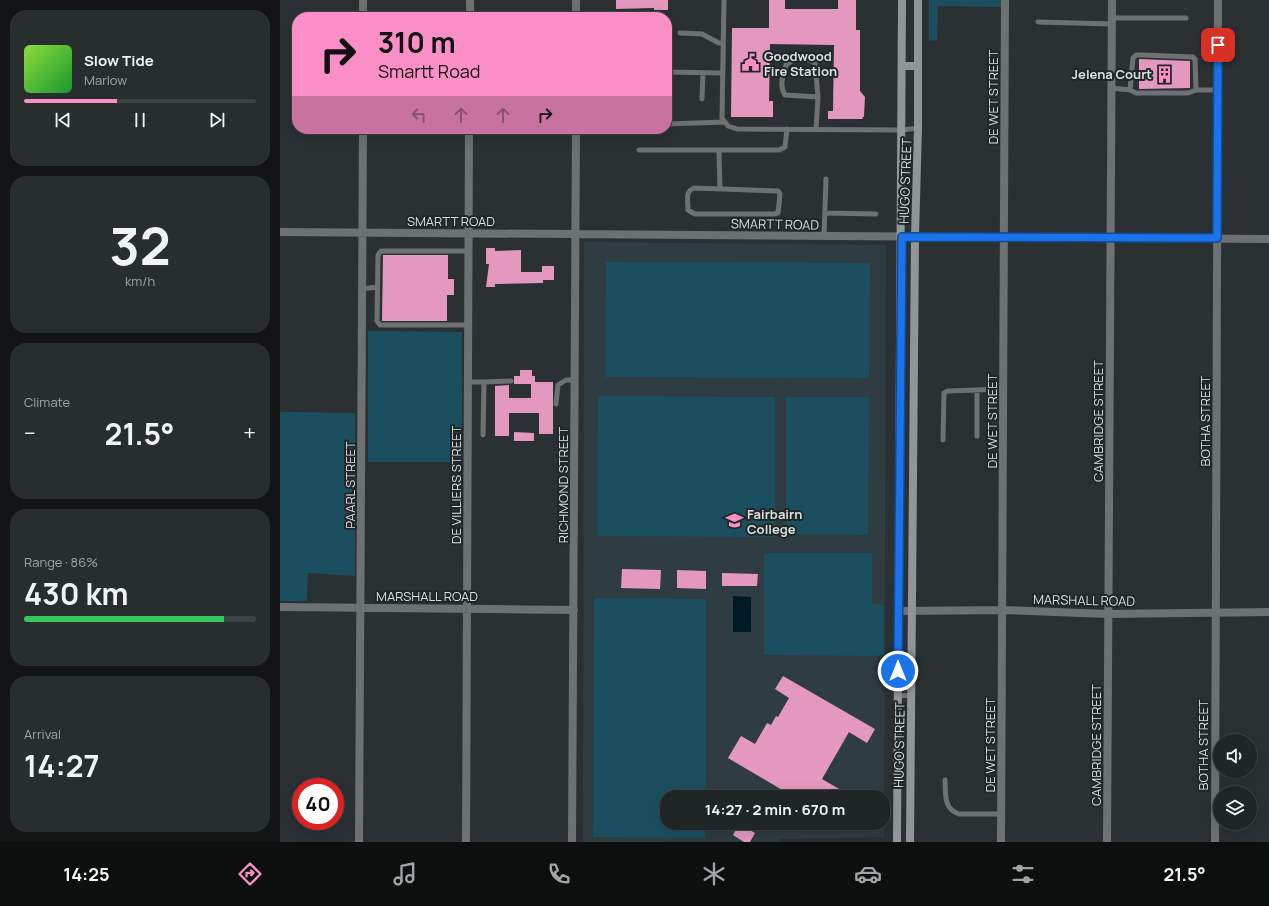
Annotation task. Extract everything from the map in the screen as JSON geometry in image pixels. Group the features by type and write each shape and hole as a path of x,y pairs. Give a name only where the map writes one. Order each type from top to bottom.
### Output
{"street":[{"path":"363,0 363,12"},
{"path":"470,0 470,12"},
{"path":"576,0 576,12"},
{"name":"HUGO STREET","path":"897,842 902,237 902,0"},
{"name":"HUGO STREET","path":"910,842 915,236 918,128 918,0"},
{"name":"DE WET STREET","path":"1001,842 1005,0"},
{"name":"CAMBRIDGE STREET","path":"1107,842 1112,0"},
{"name":"BOTHA STREET","path":"1215,842 1218,0"},
{"path":"902,66 918,66"},
{"name":"PAARL STREET","path":"360,842 363,134"},
{"name":"DE VILLIERS STREET","path":"466,842 469,134"},
{"name":"RICHMOND STREET","path":"572,842 576,134"},
{"name":"SMARTT ROAD","path":"280,232 1269,239"},
{"name":"MARSHALL ROAD","path":"280,607 574,610"},
{"name":"MARSHALL ROAD","path":"898,611 912,609 1003,610 1108,614 1269,612"}],"lane":[{"path":"724,0 722,118 732,128 902,130 918,128"},
{"path":"1038,22 1186,18"},
{"path":"680,33 702,34 723,43"},
{"path":"1130,90 1133,58 1143,55 1193,57 1195,59 1196,90"},
{"path":"816,129 818,96 816,63 811,60 799,59 792,60 786,65 782,82 782,90 785,95 818,96"},
{"path":"672,72 722,73"},
{"path":"702,100 703,73"},
{"path":"1112,88 1136,92 1188,93 1196,90 1218,90"},
{"path":"672,124 725,122"},
{"path":"639,150 783,150 786,141 787,129"},
{"path":"719,151 720,189"},
{"path":"824,236 826,179"},
{"path":"691,189 720,189 778,191 780,194 778,213 697,214 688,210 687,194 691,189"},
{"path":"826,213 876,214"},
{"path":"469,251 381,251 378,254 377,287 377,321 380,325 469,325"},
{"path":"362,289 377,287"},
{"path":"556,404 558,385 566,380 575,380"},
{"path":"468,382 511,381"},
{"path":"483,435 484,382"},
{"path":"943,440 944,392 1004,389"},
{"path":"977,390 977,436"},
{"path":"898,696 912,695"},
{"path":"946,780 946,802 948,808 952,812 959,814 1002,814"}],"shaded area":[{"path":"929,0 1001,0 1001,7 938,6 937,40 929,41"},
{"path":"476,134 570,134 570,135"},
{"name":"Fairbairn College","path":"584,242 886,245 884,790 660,790 660,830 884,830 884,837 779,839 779,842 583,842"},
{"path":"606,262 870,263 869,378 605,377"},
{"path":"368,331 462,332 462,462 368,462"},
{"path":"598,396 775,397 775,537 597,536"},
{"path":"786,397 869,397 868,535 786,534"},
{"path":"280,412 355,413 355,576 308,573 307,601 280,601"},
{"path":"764,553 872,553 872,604 884,605 884,656 764,655"},
{"path":"733,596 751,597 751,632 733,632"},
{"path":"594,598 706,599 706,790 660,790 660,830 705,830 705,838 593,837"}],"building":[{"path":"616,0 668,0 668,10 654,10 654,8 616,9"},
{"name":"Goodwood Fire Station","path":"769,0 785,0 785,9 838,9 838,0 856,0 856,30 860,30 860,91 865,97 864,116 862,119 828,119 828,111 833,111 834,45 770,44 769,101 773,101 773,117 731,117 732,28 769,28"},
{"name":"Jelena Court","path":"1139,59 1190,61 1190,88 1139,89"},
{"path":"486,248 495,248 495,251 521,250 521,272 542,272 542,266 554,266 554,280 543,280 543,283 495,284 495,287 486,287 489,264 486,264"},
{"path":"383,255 448,255 448,279 454,279 454,295 447,295 447,321 382,321"},
{"path":"520,370 532,370 532,376 535,376 535,382 553,382 553,434 539,434 539,413 509,413 509,436 495,436 495,386 509,385 509,398 531,398 531,384 514,384 514,376 520,376"},
{"path":"514,432 534,433 534,441 514,441"},
{"path":"622,569 661,570 660,589 621,588"},
{"path":"677,570 706,571 706,589 677,588"},
{"path":"722,573 758,574 757,586 722,586"},
{"path":"783,676 875,729 867,743 849,732 822,779 841,790 782,790 728,758 741,736 755,744 767,723 771,725 776,716 778,717 789,698 775,689"},
{"path":"736,830 750,830 755,833 750,842 744,842 733,835"}],"place":[{"name":"Goodwood Fire Station","path":"751,63"},
{"name":"Jelena Court","path":"1165,74"},
{"name":"Fairbairn College","path":"734,521"}],"route":[{"path":"898,671 902,237 1217,238 1218,45"}]}
